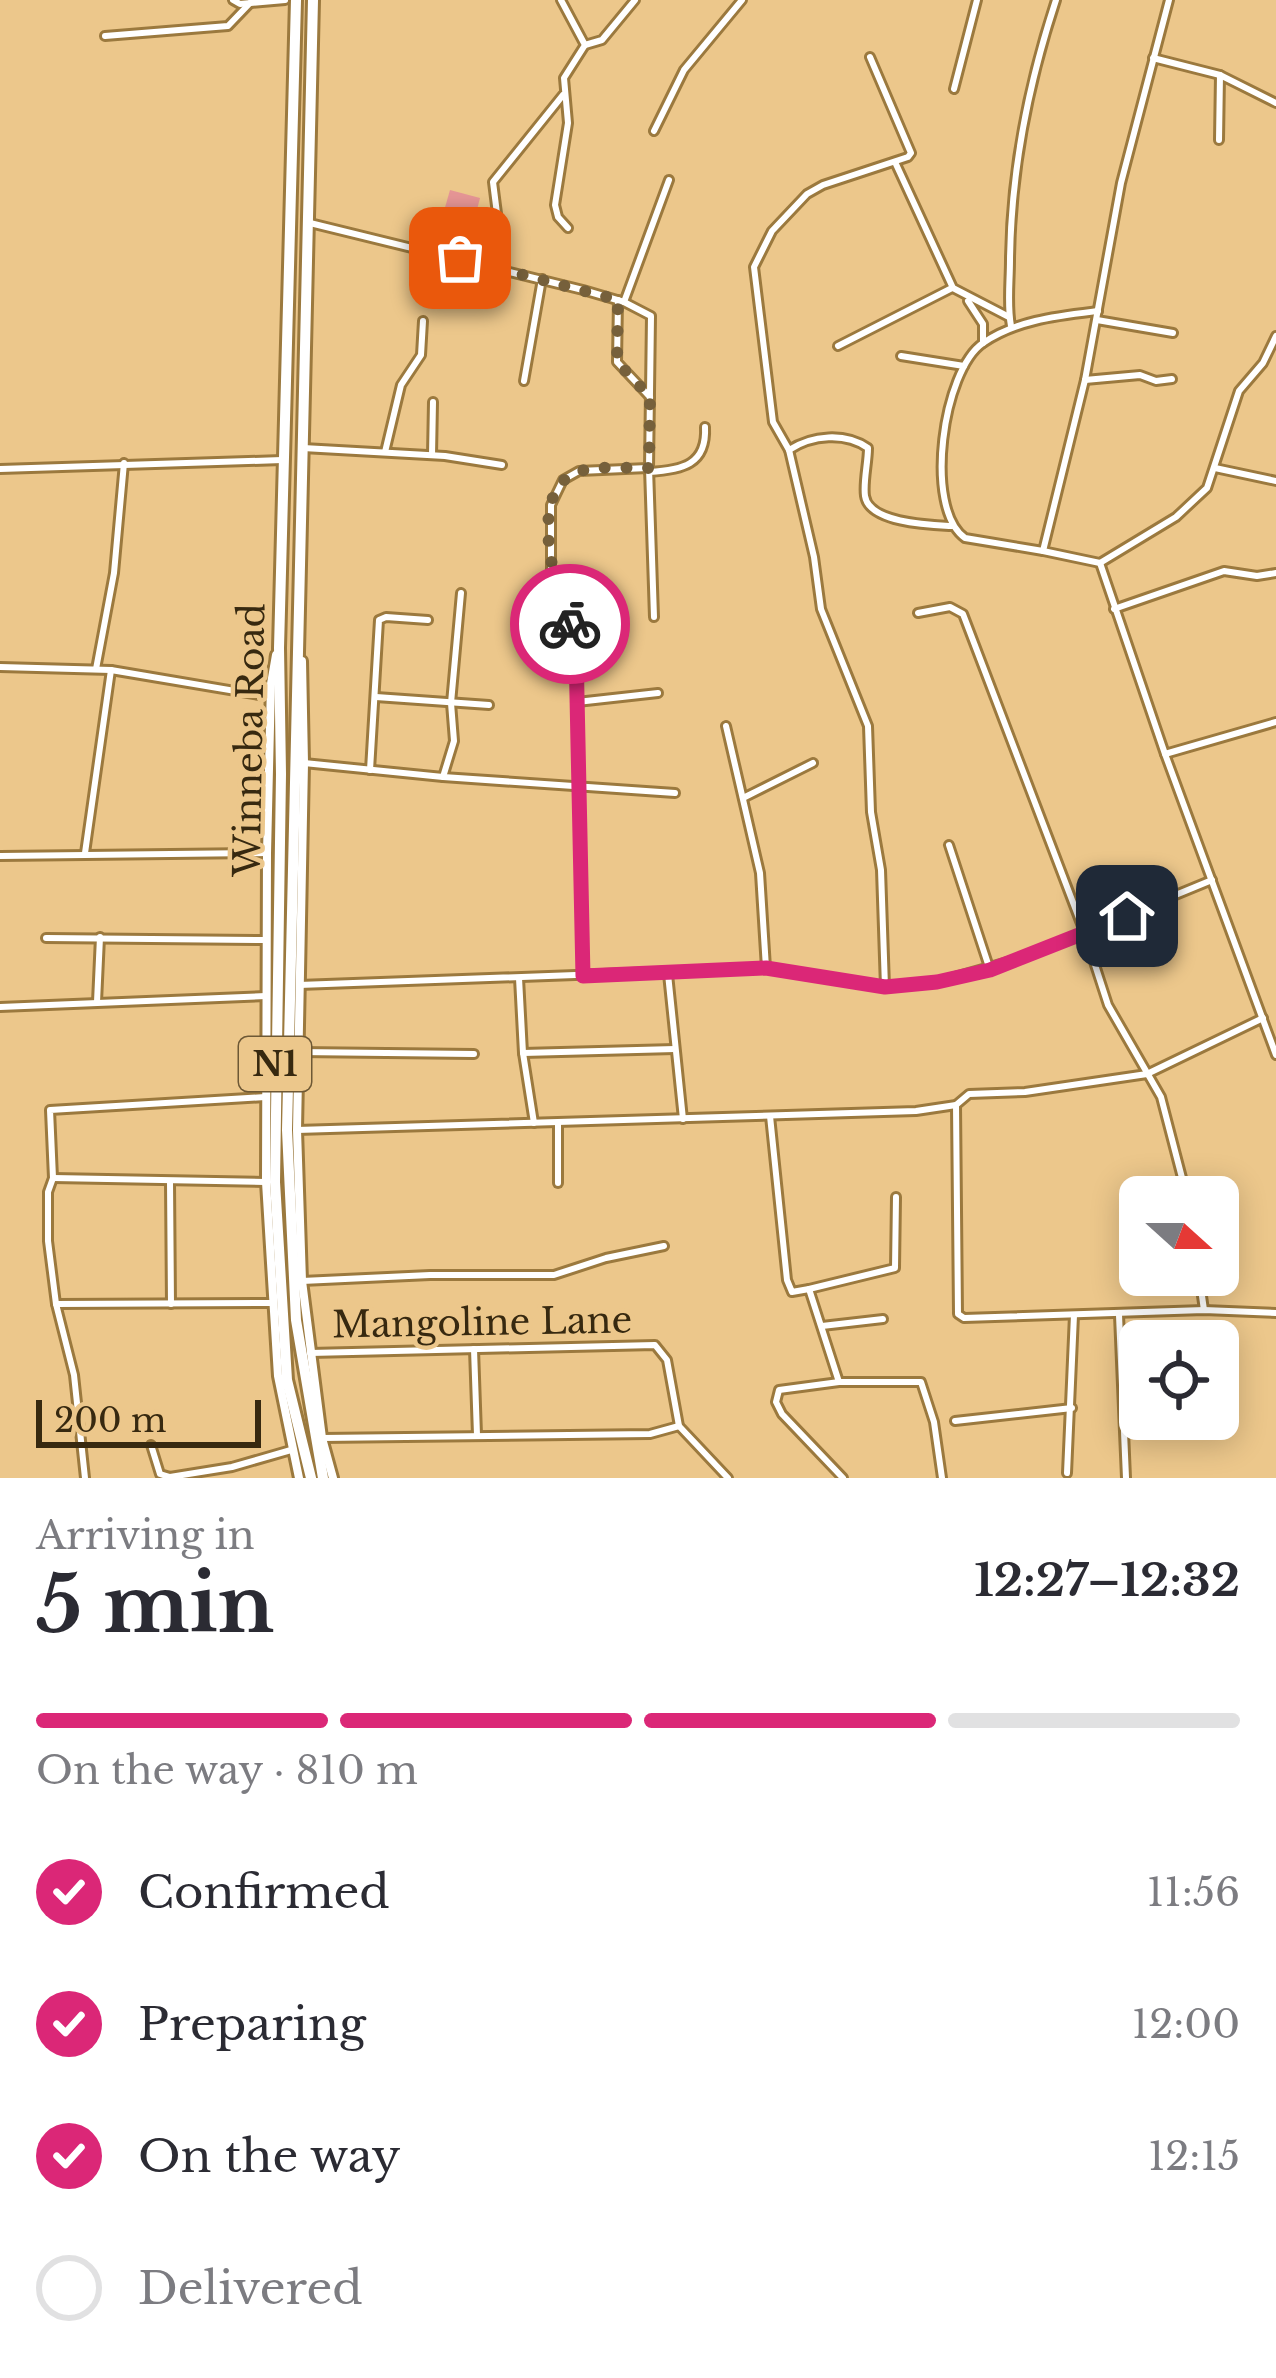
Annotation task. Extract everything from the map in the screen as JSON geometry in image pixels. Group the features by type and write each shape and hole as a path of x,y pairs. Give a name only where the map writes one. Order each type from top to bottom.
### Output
{"highway":[{"name":"Winneba Road","path":"296,0 279,648 273,1234 287,1380 311,1478"},
{"name":"Winneba Road","path":"313,0 287,1130 296,1232 296,1320 323,1478"},
{"path":"288,360 296,354 307,356"}],"street":[{"path":"233,0 285,0"},
{"path":"561,0 585,45"},
{"path":"568,228 555,205 568,123 563,95 567,70 585,45 602,40 635,0"},
{"path":"654,130 684,70 742,0"},
{"path":"955,89 977,0"},
{"path":"1010,321 1010,228 1019,143 1056,0"},
{"path":"1043,551 1085,380 1121,184 1169,0"},
{"path":"105,36 229,26 250,3"},
{"path":"869,57 910,145 908,158 807,194 772,231 754,267 773,422 789,449 821,610 868,726 871,812 881,870 885,987"},
{"path":"1153,58 1220,75 1276,104"},
{"path":"1219,140 1220,75"},
{"path":"504,269 493,182 563,95"},
{"path":"895,162 953,288 966,298 1010,321 1097,315 1173,333"},
{"path":"650,397 617,362 621,301 669,180"},
{"path":"308,222 542,279 621,301 651,316 654,617"},
{"path":"524,381 542,279"},
{"path":"838,346 953,288"},
{"path":"966,298 983,325 982,343"},
{"path":"385,452 401,385 421,356 423,321"},
{"path":"1010,321 982,343 964,366 946,425 943,496 952,526 965,538 1100,562 1193,505 1215,469 1239,391 1263,364 1276,336"},
{"path":"901,356 964,366"},
{"path":"1085,380 1140,375 1156,381 1172,379"},
{"path":"432,455 433,402"},
{"path":"583,976 577,702 572,630 551,576 550,518 555,492 563,480 579,471 682,468 698,460 705,446 705,427"},
{"path":"789,449 815,436 862,443 868,448 865,496 873,509 899,520 952,526"},
{"path":"303,448 432,455 502,465"},
{"path":"0,478 0,469 286,460"},
{"path":"96,669 121,519 124,463"},
{"path":"1215,469 1276,481"},
{"path":"1100,562 1165,754 1263,1018 1272,1028 1276,1055"},
{"path":"1114,609 1224,572 1276,573"},
{"path":"443,778 453,750 461,593"},
{"path":"918,613 950,607 963,614 1108,1005 1161,1096 1181,1176"},
{"path":"370,770 380,618 428,620"},
{"path":"298,644 304,676 304,763 296,1232 322,1438 333,1478"},
{"path":"279,648 272,667 266,853 266,1181 273,1234 278,1376 299,1478"},
{"path":"0,667 111,670 271,697"},
{"path":"85,853 111,670"},
{"path":"577,702 658,693"},
{"path":"376,697 488,705"},
{"path":"1165,754 1276,722"},
{"path":"726,727 760,873 766,968"},
{"path":"304,763 443,778 675,793"},
{"path":"743,798 813,763"},
{"path":"949,845 990,970"},
{"path":"0,856 266,853"},
{"path":"299,985 766,968 885,987 937,982 990,970 1212,880"},
{"path":"97,1001 100,937"},
{"path":"46,938 266,940"},
{"path":"668,974 683,1119"},
{"path":"519,976 523,1053 534,1124"},
{"path":"0,1006 266,996"},
{"path":"297,1130 916,1111 956,1105 969,1094 1025,1092 1147,1073 1263,1018"},
{"path":"523,1053 675,1049"},
{"path":"299,1052 474,1054"},
{"path":"85,1478 74,1376 56,1304 47,1217 53,1178 49,1113 52,1108 265,1097"},
{"path":"956,1105 958,1314 968,1319 1204,1310 1276,1312"},
{"path":"770,1116 792,1292 895,1268 896,1198"},
{"path":"558,1123 558,1183"},
{"path":"53,1178 266,1181"},
{"path":"170,1182 171,1304"},
{"path":"302,1281 554,1275 664,1246"},
{"path":"809,1289 839,1382"},
{"path":"1202,1296 1204,1310"},
{"path":"56,1304 273,1303"},
{"path":"1119,1315 1126,1478"},
{"path":"1067,1473 1074,1316"},
{"path":"822,1326 883,1319"},
{"name":"Mangoline Lane","path":"310,1352 655,1345 667,1360 679,1426"},
{"path":"474,1349 477,1435"},
{"path":"842,1478 792,1426 776,1402 779,1390 839,1382 921,1382 934,1422 942,1478"},
{"path":"955,1421 1072,1408"},
{"path":"322,1438 650,1434 679,1426 728,1478"},
{"path":"152,1445 160,1474 170,1477 232,1467 291,1450"}],"shaded area":[{"path":"450,190 480,198 467,248 436,239"}],"way so far":[{"path":"460,258 618,300 615,356 650,397 649,468 579,471 563,480 555,492 550,518 551,576 570,624"}],"route":[{"path":"570,624 576,650 583,976 766,968 885,987 937,982 990,970 1127,916"}]}
